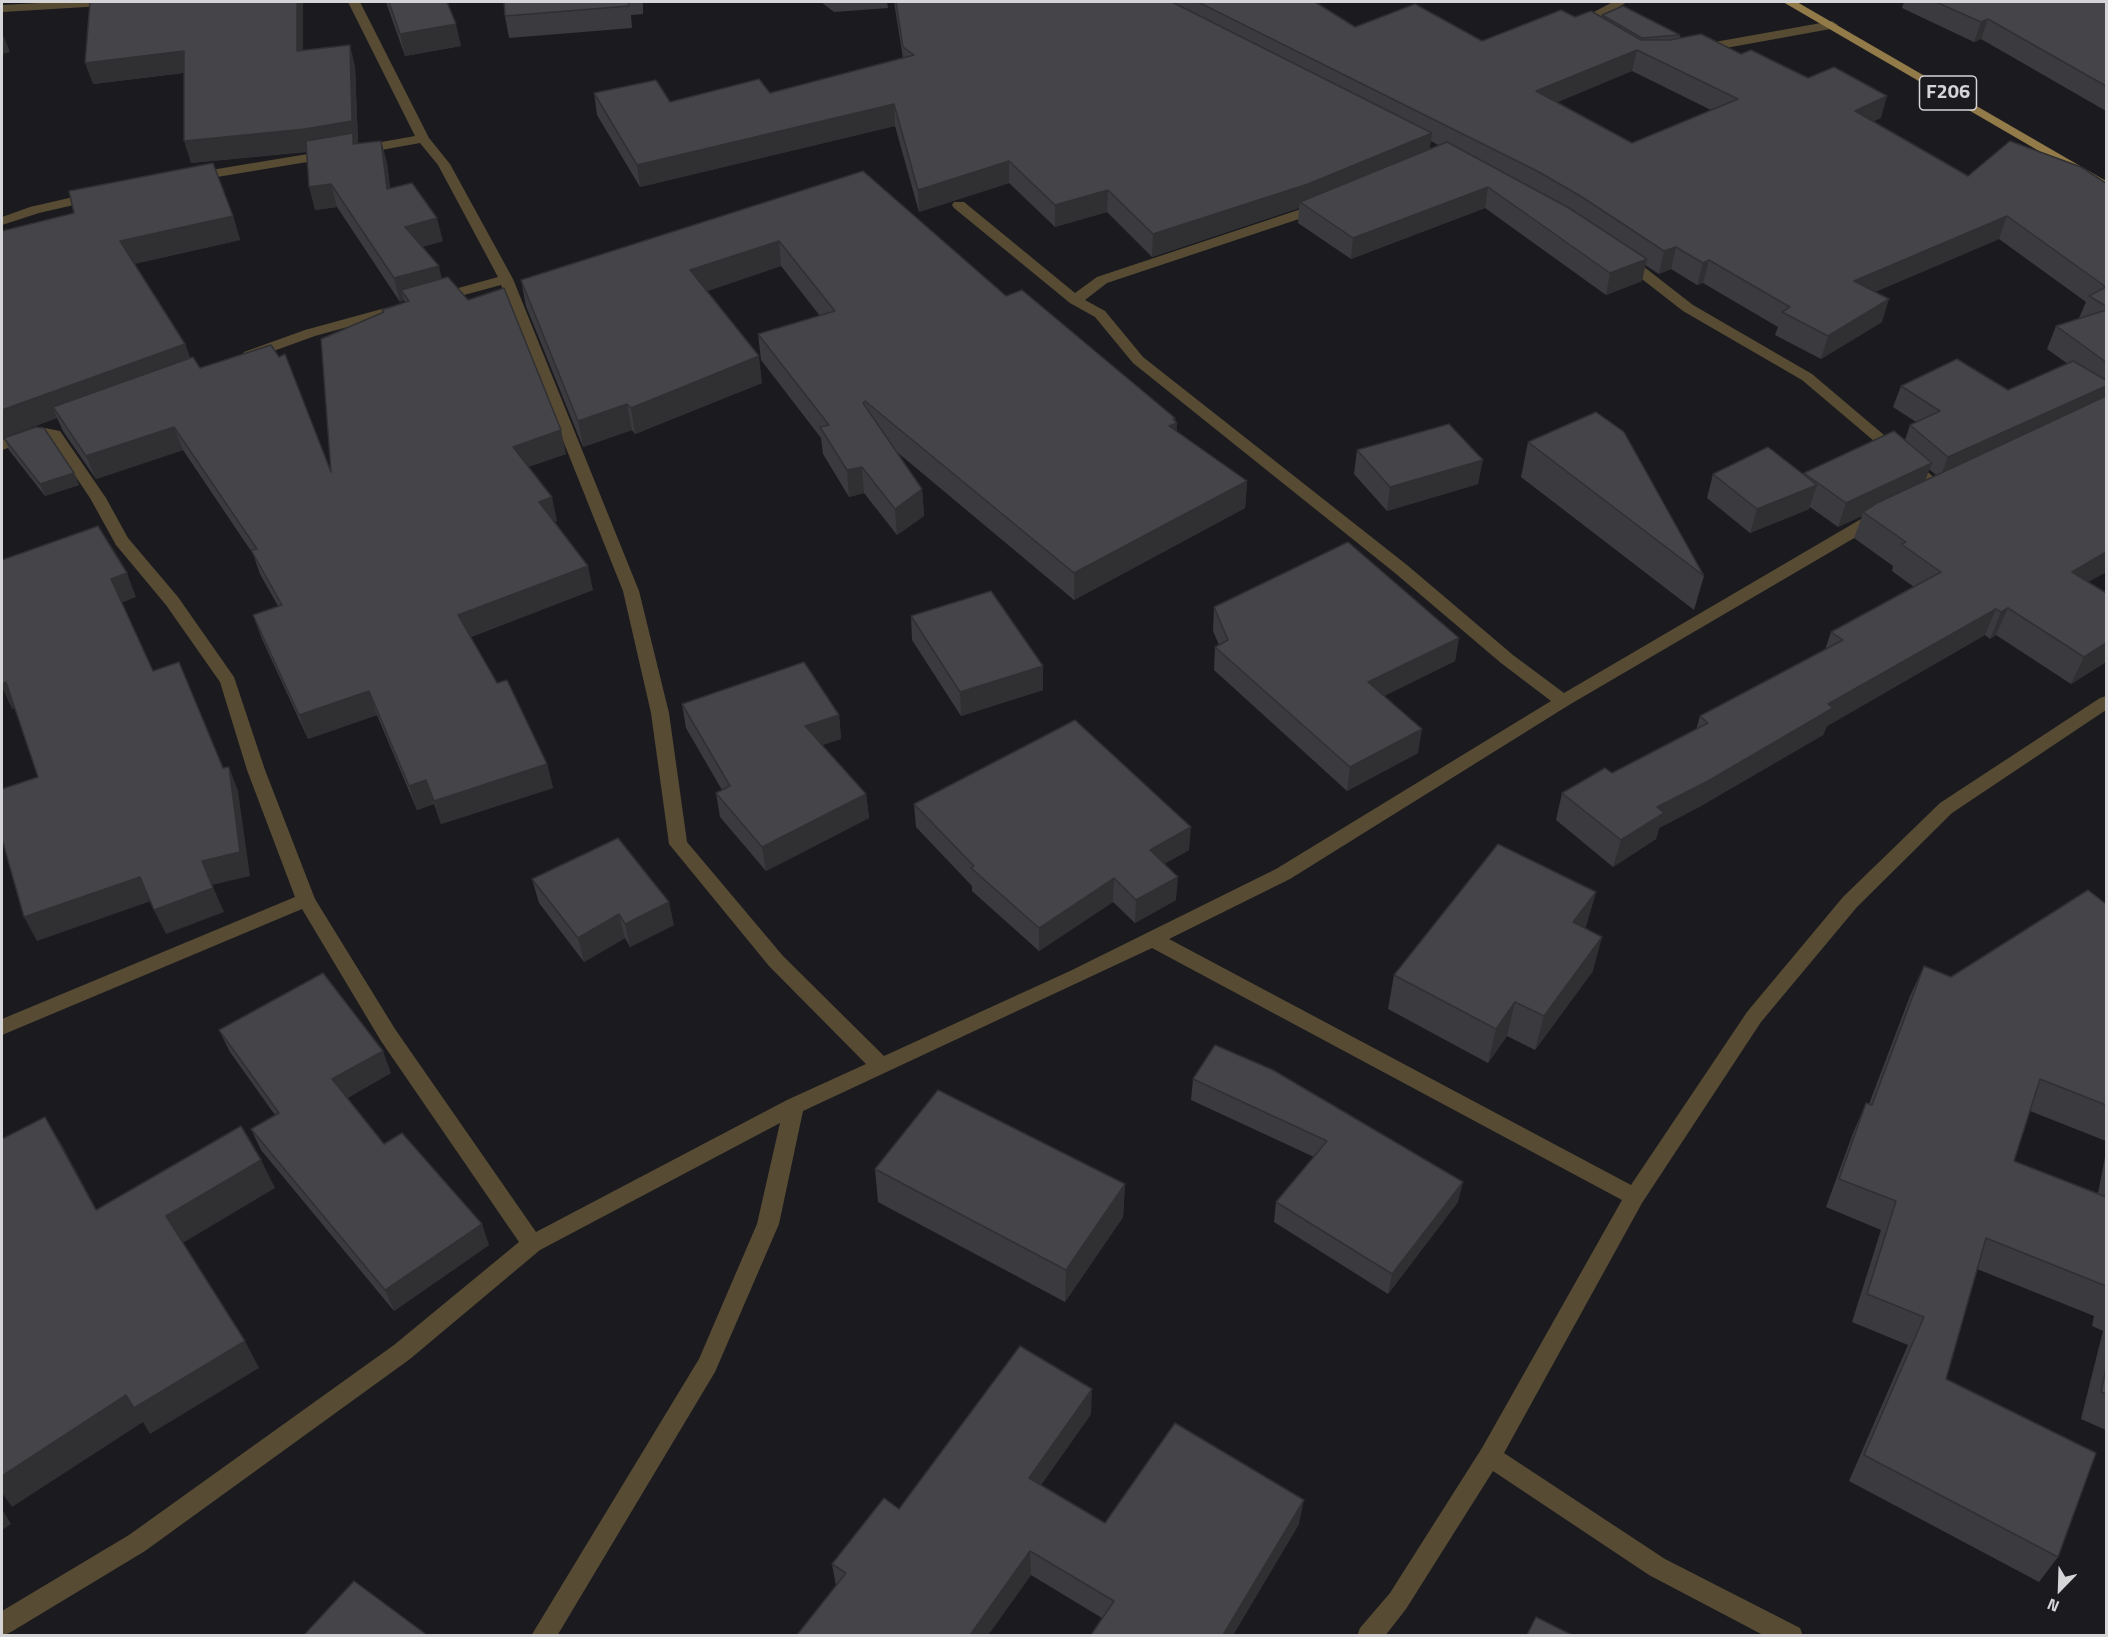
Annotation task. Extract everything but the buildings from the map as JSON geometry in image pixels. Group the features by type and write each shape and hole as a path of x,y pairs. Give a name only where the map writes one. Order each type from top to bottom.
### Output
{"main road":[{"name":"F206","path":"1789,2 2106,186"}],"street":[{"path":"2,9 103,2"},
{"path":"354,2 423,139 444,164 506,279 632,591 660,713 678,844 776,961 880,1065"},
{"path":"1609,39 1590,28 1592,18 1621,2"},
{"path":"1687,51 1832,25"},
{"path":"180,180 423,139"},
{"path":"2,221 35,210 111,192"},
{"path":"1075,300 1102,280 1332,203"},
{"path":"959,205 1075,300 1100,314 1138,360 1401,569 1507,659 1563,701"},
{"path":"1610,250 1640,268 1688,308 1806,377 1938,488"},
{"path":"231,362 310,333 506,279"},
{"path":"2,445 63,424"},
{"path":"40,432 55,434 98,498 122,541 172,601 228,681 256,770 306,900 388,1035 532,1244"},
{"path":"1918,497 1958,479"},
{"path":"2,1624 136,1543 402,1352 532,1244 794,1106 1077,976 1283,874 1563,701 1861,524 1899,506"},
{"path":"1369,1635 1398,1600 1490,1456 1635,1197 1754,1017 1850,902 1946,808 2106,702"},
{"path":"2,1027 306,900"},
{"path":"1152,939 1635,1197"},
{"path":"543,1635 618,1515 707,1365 768,1224 794,1106"},
{"path":"1490,1456 1657,1567 1791,1635"}]}
